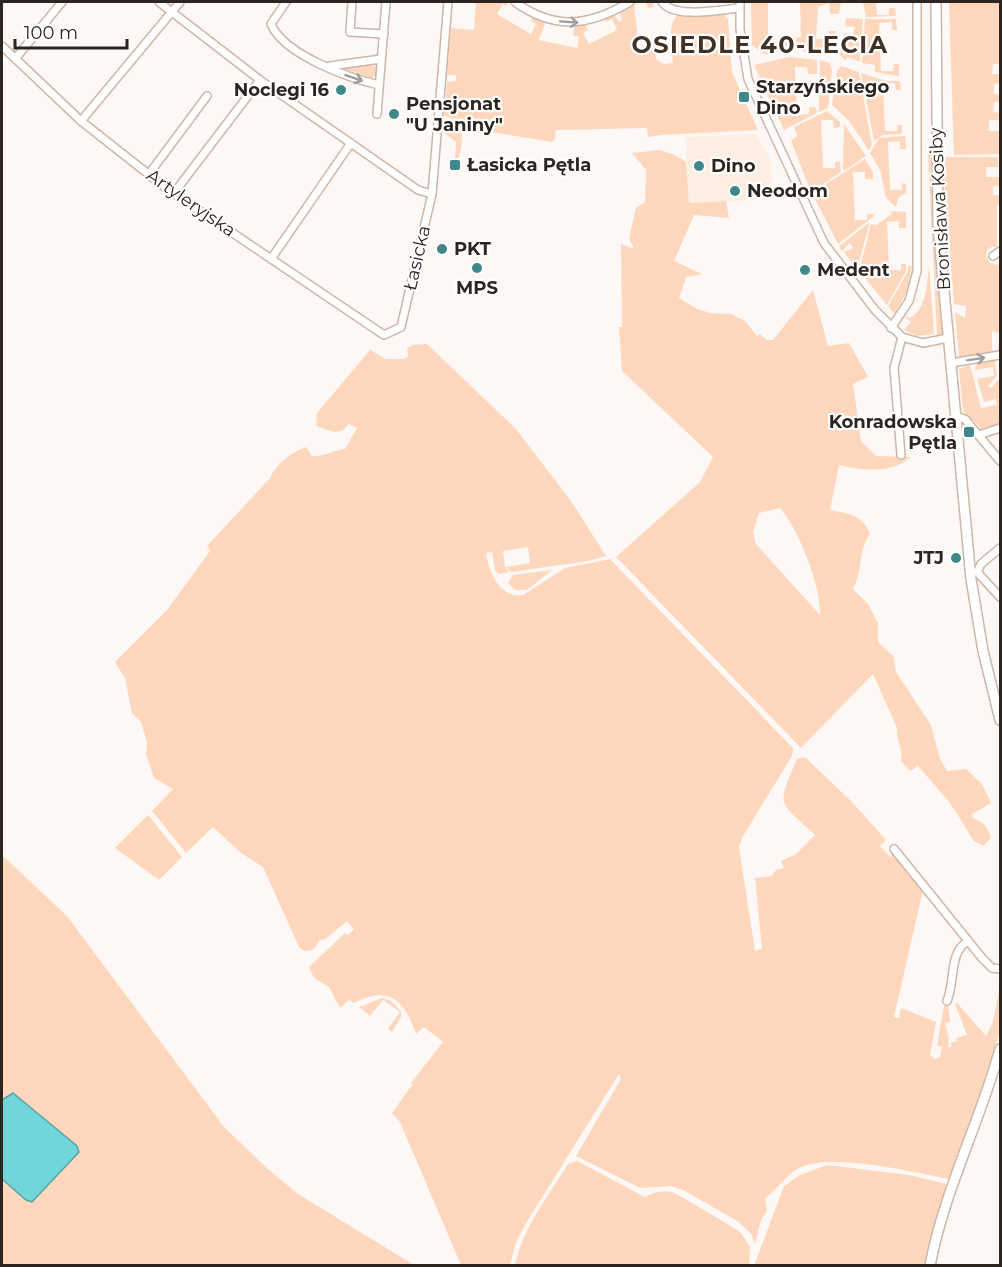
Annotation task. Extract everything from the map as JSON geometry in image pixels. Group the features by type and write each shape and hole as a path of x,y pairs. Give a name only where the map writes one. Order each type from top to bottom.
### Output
{"street":[{"path":"15,59 62,2"},
{"path":"159,2 260,80 418,190 432,194"},
{"path":"81,121 180,2"},
{"path":"286,2 273,18 271,24 274,32 318,63 329,66 344,75 380,86"},
{"path":"352,2 350,32 384,34"},
{"path":"376,114 386,2"},
{"name":"Łasicka","path":"397,331 403,321 432,194 448,2"},
{"path":"515,2 542,18 574,23 600,16 630,2"},
{"path":"662,2 673,11 695,11 740,5 741,40 748,79 815,226 835,259 891,328 902,337 923,343 948,338"},
{"path":"694,2 695,11"},
{"name":"Bronisława Kosiby","path":"891,328 909,301 918,271 916,2"},
{"name":"Bronisława Kosiby","path":"936,2 938,226 955,416 979,633 1000,720"},
{"name":"Artyleryjska","path":"2,46 81,121 174,193 378,332 384,335 397,331"},
{"path":"329,66 381,59"},
{"path":"174,193 260,80"},
{"path":"149,174 207,96"},
{"path":"272,259 351,143"},
{"path":"993,256 1000,251"},
{"path":"901,455 894,368 902,337"},
{"path":"951,363 1000,355"},
{"path":"955,416 962,416 1000,460"},
{"path":"979,435 986,430 1000,428"},
{"path":"1000,548 974,573 1000,597"},
{"path":"894,849 967,942 992,968 1000,969"},
{"path":"947,1001 952,989 959,948 967,942"},
{"path":"930,1266 942,1219 984,1105 1000,1049"}],"shaded area":[{"path":"476,2 509,2 506,6 503,4 497,14 531,34 536,24 531,21 533,17 546,21 539,40 577,48 579,37 573,35 574,25 584,23 588,30 583,33 589,44 617,30 612,19 605,22 604,17 614,13 619,22 622,20 619,10 634,2 646,2 634,4 639,51 651,50 651,43 657,42 656,59 664,64 673,63 671,30 674,19 678,15 724,14 728,19 732,72 758,130 648,137 647,128 556,130 555,139 552,142 492,132 492,123 468,120 464,124 444,115 447,82 456,81 456,75 447,75 451,28 474,30"},
{"path":"646,2 652,2 654,7 648,8"},
{"path":"751,2 768,2 768,41 783,44 783,35 789,35 785,48 764,54 752,45"},
{"path":"794,2 841,2 839,14 830,14 829,3 818,7 816,39 829,39 829,31 836,31 832,53 805,48 806,52 797,49 796,38 801,37 800,3"},
{"path":"863,2 876,2 877,15 889,15 889,8 895,8 896,16 866,17"},
{"path":"943,2 1000,3 1000,64 993,64 992,74 1000,74 1000,83 994,84 994,94 1000,95 1000,102 994,102 993,112 1000,113 1000,120 989,120 989,131 1000,131 1000,154 954,155 949,3"},
{"path":"846,18 863,19 860,62 847,57 846,61 840,55 844,33 853,34 855,27 845,26"},
{"path":"865,19 896,19 897,30 892,30 892,22 879,23 881,71 893,71 894,64 899,64 899,76 875,72 875,65 862,63"},
{"path":"790,57 817,60 817,74 808,74 807,67 795,67 797,115 809,114 809,107 816,107 817,113 784,130 754,65"},
{"path":"820,60 830,63 832,70 828,108 819,112"},
{"path":"371,64 376,67 376,75 372,78 341,68"},
{"path":"841,66 859,72 872,145 869,151 850,122 832,105 837,71"},
{"path":"861,73 886,81 900,81 901,90 896,90 895,83 883,83 885,131 897,131 897,125 902,125 902,134 883,135 874,141"},
{"path":"827,111 840,122 840,127 834,128 833,120 821,120 823,168 835,168 835,162 840,161 841,172 811,192 791,141 797,136 794,127"},
{"path":"446,121 453,123 461,131 462,142 458,161 455,160 456,142 443,132"},
{"path":"844,124 866,156 844,171 843,167"},
{"path":"756,134 770,159 773,199 689,203 686,137"},
{"path":"905,136 906,149 900,149 900,141 888,142 890,190 902,190 902,183 906,184 906,193 898,198 896,207 886,198 880,170 870,153 879,138"},
{"path":"659,150 675,155 686,162 689,203 726,201 729,218 694,215 674,261 702,274 686,277 679,298 695,308 710,313 731,314 745,321 757,336 760,334 767,340 773,340 813,290 828,346 849,343 868,377 853,384 861,441 876,456 910,457 886,469 867,470 839,465 830,510 850,514 860,519 870,534 864,547 853,589 868,604 878,623 878,642 894,657 896,672 931,725 940,759 947,771 966,769 982,784 991,803 972,814 973,818 985,825 990,834 991,838 983,846 974,841 950,803 918,766 910,771 901,761 897,728 873,674 801,748 616,557 700,482 713,457 622,371 619,327 622,327 621,244 634,249 629,238 636,208 645,202 646,170 632,153","holes":["780,508 787,517 808,559 820,603 820,615 756,544 753,532 759,513"]},
{"path":"928,153 933,155 935,238 944,332 937,336"},
{"path":"942,157 998,157 998,167 986,167 986,177 1000,177 1000,186 993,186 993,195 1000,195 1000,205 997,205 997,248 993,246 987,250 986,257 990,263 998,265 1000,262 1000,333 992,331 992,352 959,358 955,312 965,318 966,306 954,304"},
{"path":"865,159 873,172 873,179 865,179 865,172 853,172 855,220 867,220 867,214 874,214 873,217 838,244 812,193"},
{"path":"891,211 906,212 906,228 899,228 899,221 887,222 889,270 901,270 901,264 906,264 906,271 887,305 859,271 871,224 876,225 892,214"},
{"path":"870,222 857,269 844,252 853,248 850,243 842,251 839,246"},
{"path":"929,265 934,334 917,336 904,330 911,322 904,316 910,318 916,314 923,302"},
{"path":"908,266 912,266 906,293 895,314 888,306 908,271"},
{"path":"427,344 515,428 571,501 606,556 588,561 511,572 506,567 530,563 528,547 503,551 505,567 509,572 499,574 495,570 492,552 486,553 493,575 502,588 515,595 523,595 565,568 610,559 793,748 792,756 743,836 739,847 755,951 762,949 755,878 772,876 776,870 784,868 781,861 796,854 815,835 784,802 786,787 797,759 805,757 853,803 886,840 880,846 890,857 895,853 923,890 894,1017 899,1018 901,1008 936,1022 930,1055 935,1059 940,1057 942,1047 937,1046 944,1006 948,1005 950,1022 945,1023 949,1038 948,1048 952,1046 950,1043 957,1041 956,1038 967,1035 955,1004 957,1003 986,1036 993,1022 1000,985 1000,1030 977,1112 953,1175 948,1179 894,1168 851,1163 830,1162 799,1168 765,1198 767,1211 761,1220 755,1244 751,1234 739,1222 683,1190 671,1186 640,1188 576,1156 621,1079 619,1074 528,1220 516,1242 510,1265 461,1265 400,1122 392,1113 412,1085 411,1083 443,1042 424,1027 416,1034 401,1005 386,996 377,995 354,1003 349,1000 340,1008 329,987 314,978 309,967 345,933 348,935 354,929 347,921 324,940 320,940 313,950 304,951 299,947 263,867 241,853 213,827 186,853 152,811 173,789 154,778 146,754 147,742 141,722 132,713 125,678 115,662 167,610 210,551 207,546 285,459 306,447 312,456 345,449 357,428 349,424 342,431 334,432 316,426 317,413 370,350 386,359 404,359 408,356 407,348"},
{"path":"995,360 997,376 988,386 991,388 1000,378 1000,424 982,429 963,411 959,369 970,365 981,408 997,405 996,399 984,402 977,379 994,376 993,367 975,370 976,364"},
{"path":"552,570 527,590 515,590 508,583 513,575"},
{"path":"148,815 182,857 159,880 115,848"},
{"path":"2,855 67,916 224,1127 298,1194 414,1265 2,1265"},
{"path":"382,998 391,1001 401,1011 401,1017 392,1032 388,1029 400,1012 383,1000 370,1016 359,1007"},
{"path":"577,1161 645,1197 658,1192 672,1192 717,1218 740,1232 750,1247 749,1265 515,1265 524,1238 537,1213 568,1164"},
{"path":"827,1165 909,1175 947,1184 947,1193 925,1265 754,1266 784,1186 800,1175"}],"water":[{"path":"13,1093 77,1146 79,1152 32,1202 26,1200 2,1179 2,1100"}],"place":[{"name":"Noclegi 16","path":"341,90"},
{"name":"Starzyńskiego Dino","path":"744,97"},
{"name":"Pensjonat \"U Janiny\"","path":"394,114"},
{"name":"Łasicka Pętla","path":"455,165"},
{"name":"Dino","path":"699,166"},
{"name":"Neodom","path":"735,191"},
{"name":"PKT","path":"442,249"},
{"name":"MPS","path":"477,268"},
{"name":"Medent","path":"805,270"},
{"name":"Konradowska Pętla","path":"969,432"},
{"name":"JTJ","path":"956,558"}],"district":[{"name":"OSIEDLE 40-LECIA","path":"760,44"}]}
